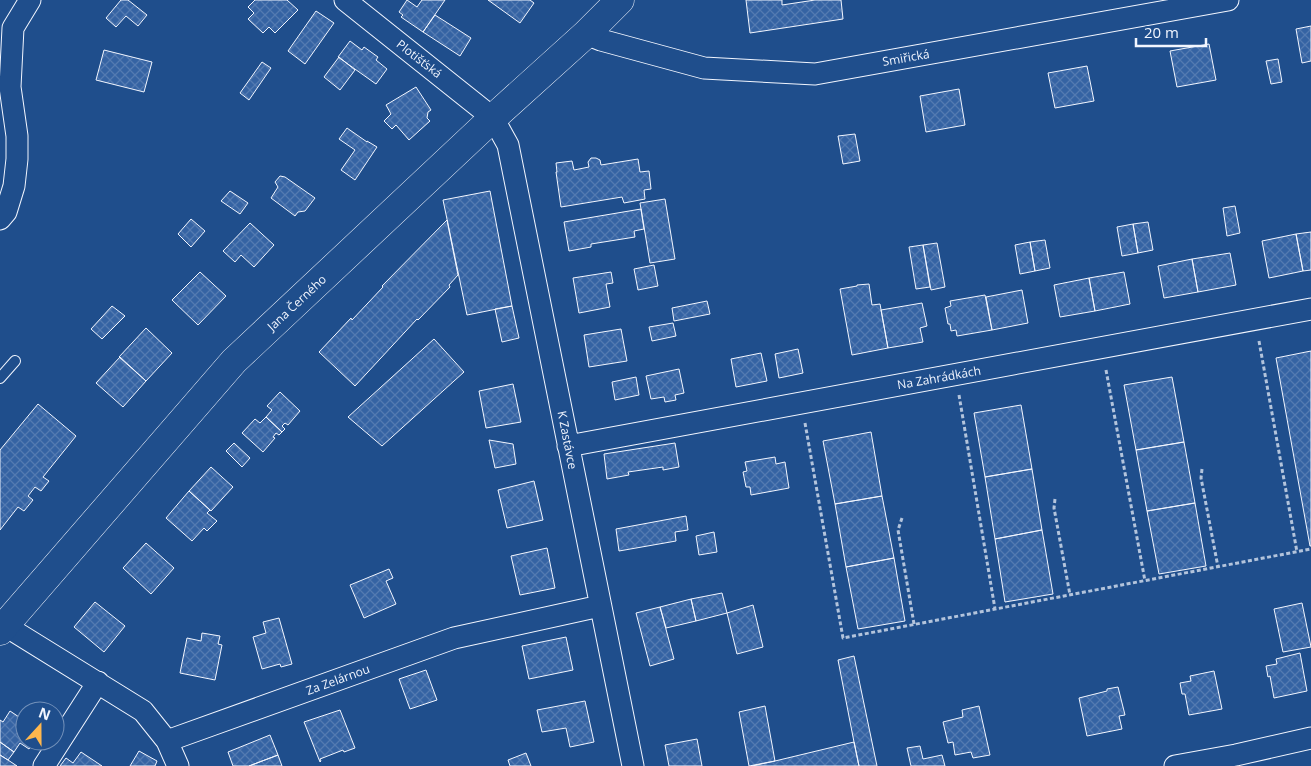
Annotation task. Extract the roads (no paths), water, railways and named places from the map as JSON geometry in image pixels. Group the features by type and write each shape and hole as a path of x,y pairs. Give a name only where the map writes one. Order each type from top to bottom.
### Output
{"street":[{"path":"0,220 6,212 14,186 17,159 17,136 10,87 13,28 30,0"},
{"name":"Plotišťská","path":"344,0 493,118"},
{"name":"Jana Černého","path":"1,626 234,361 493,118 586,34 620,0"},
{"name":"Smiřická","path":"586,34 601,40 704,68 815,74 1228,0"},
{"name":"K Zastávce","path":"493,118 508,145 633,766"},
{"name":"Na Zahrádkách","path":"568,446 1311,309"},
{"name":"Za Zelárnou","path":"167,742 454,638 600,606"},
{"path":"1,626 98,682 143,711 167,742 178,766"},
{"path":"44,766 98,682"},
{"path":"1185,765 1311,738"}],"lane":[{"path":"0,378 15,361"}]}
